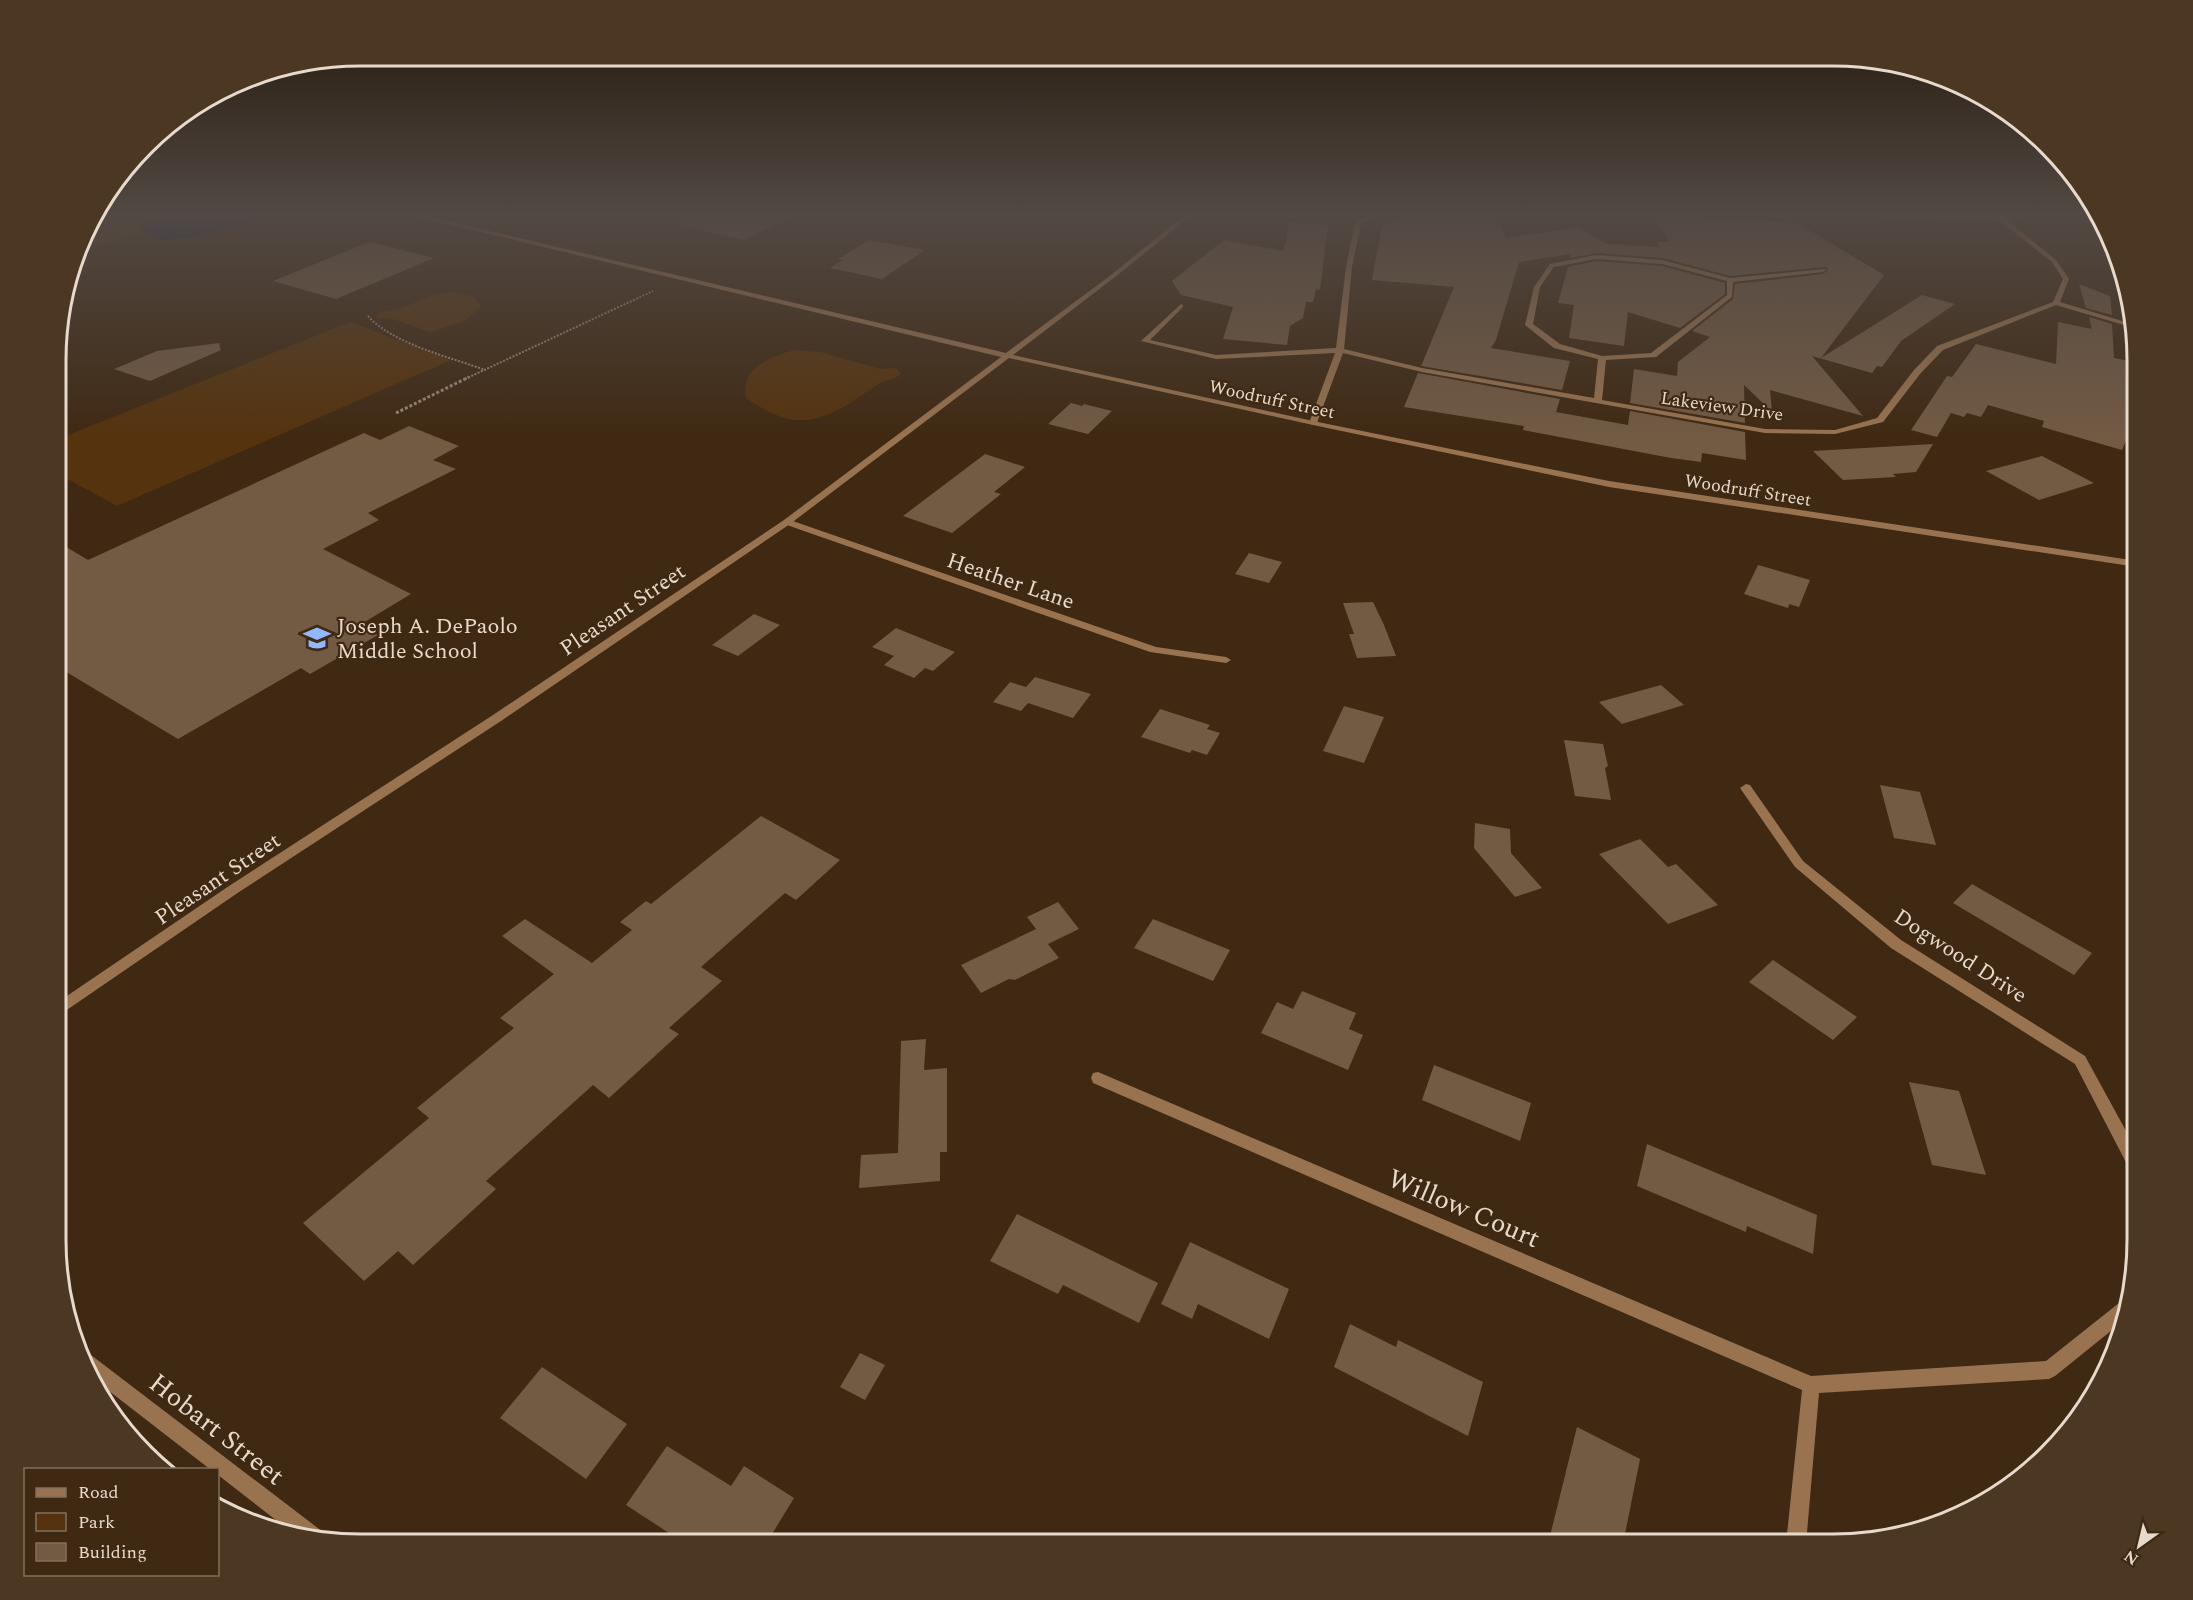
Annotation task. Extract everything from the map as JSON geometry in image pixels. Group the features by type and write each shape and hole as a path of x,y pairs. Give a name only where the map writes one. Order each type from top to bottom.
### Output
{"street":[{"name":"Woodruff Street","path":"731,289 1008,356 1313,423 1609,484 2127,562"},
{"name":"Pleasant Street","path":"66,1004 234,889 497,718 787,522 1094,289"},
{"path":"1313,423 1340,350 1347,289"},
{"path":"1537,289 1529,325 1557,346 1602,358 1653,355 1730,296 1730,289"},
{"path":"2062,289 2056,303 2124,323"},
{"name":"Lakeview Drive","path":"1181,306 1144,341 1216,357 1340,350 1422,370 1765,431 1835,432 1880,420 1917,372 1940,348 2056,303"},
{"path":"1599,402 1602,358"},
{"name":"Heather Lane","path":"787,522 1154,650 1226,660"},
{"name":"Dogwood Drive","path":"1746,789 1799,864 1896,944 2080,1060 2127,1148"},
{"name":"Willow Court","path":"1098,1078 1810,1385"},
{"path":"1797,1534 1810,1385 2049,1370 2117,1316"},
{"name":"Hobart Street","path":"95,1368 302,1528"}],"path":[{"path":"396,413 658,289"},
{"path":"368,316 371,323 387,333 485,370"}],"green space":[{"path":"452,292 472,296 480,304 480,308 464,321 430,332 393,319 375,318 380,312 397,310 430,296"},
{"path":"350,322 451,360 117,506 66,478 66,436"},
{"path":"794,350 820,352 881,369 896,368 901,374 880,383 844,407 814,419 799,420 783,417 765,410 746,398 745,388 752,371 767,360"}],"building":[{"path":"300,289 361,289 336,299"},
{"path":"1177,289 1320,289 1316,289 1313,302 1306,302 1303,318 1290,326 1287,345 1223,339 1233,307 1181,295"},
{"path":"1453,289 1511,289 1496,340 1491,348 1570,361 1562,390 1421,366"},
{"path":"1562,289 1725,289 1725,294 1680,328 1628,312 1624,346 1569,338 1574,305 1558,303"},
{"path":"1734,289 1874,289 1821,358 1922,295 1955,304 1901,341 1882,367 1877,366 1872,373 1812,356 1863,416 1770,390 1772,412 1744,385 1745,423 1630,403 1634,369 1677,376 1678,362 1710,337 1692,331 1733,299"},
{"path":"2080,289 2091,289 2110,296 2112,315 2086,308"},
{"path":"2089,317 2112,324 2114,358 2127,360 2127,438 2122,450 2042,427 2044,421 1988,405 1981,417 1967,413 1964,417 1951,413 1937,437 1911,430 1947,376 1952,377 1976,344 2056,364 2058,322 2092,329"},
{"path":"219,343 221,350 150,381 114,369 157,351"},
{"path":"1418,373 1560,399 1556,412 1628,425 1630,411 1745,432 1746,460 1702,453 1701,462 1671,458 1523,430 1524,426 1404,407"},
{"path":"1071,403 1112,411 1088,434 1048,424"},
{"path":"409,426 459,446 433,460 456,469 368,513 379,520 323,549 411,594 358,626 378,635 310,674 301,668 178,739 66,672 66,547 88,560 364,433 380,440"},
{"path":"1933,444 1916,472 1893,474 1896,477 1843,480 1813,451"},
{"path":"985,454 1025,467 994,492 1001,494 952,533 903,516"},
{"path":"2042,456 2094,483 2039,500 1986,471"},
{"path":"1249,553 1282,562 1269,583 1235,574"},
{"path":"1758,565 1810,580 1799,607 1789,604 1788,608 1744,594"},
{"path":"1373,602 1396,656 1357,658 1349,634 1354,634 1343,603"},
{"path":"754,614 780,625 738,656 712,645"},
{"path":"896,628 955,652 933,671 925,668 914,678 884,665 894,656 872,647"},
{"path":"1035,677 1091,694 1073,718 1028,703 1021,711 993,702 1010,682 1026,687"},
{"path":"1661,685 1684,705 1622,724 1599,702"},
{"path":"1344,706 1384,717 1364,763 1323,751"},
{"path":"1160,709 1210,725 1207,729 1220,733 1207,755 1192,750 1190,753 1141,737"},
{"path":"1564,740 1603,744 1608,766 1605,768 1611,800 1575,796"},
{"path":"1880,785 1920,792 1936,845 1894,838"},
{"path":"761,816 840,860 796,900 785,893 701,967 722,981 669,1028 679,1034 609,1098 593,1085 486,1181 496,1189 413,1265 398,1251 364,1281 303,1223 429,1118 417,1108 514,1028 500,1018 554,974 502,936 525,919 592,963 632,930 620,922 646,901 651,904"},
{"path":"1475,823 1510,829 1511,853 1542,888 1515,897 1474,848"},
{"path":"1640,839 1668,867 1676,864 1718,905 1668,924 1599,854"},
{"path":"1972,884 2092,953 2074,975 1953,903"},
{"path":"1058,902 1079,929 1048,944 1059,958 1015,980 1009,979 981,993 961,965 1036,929 1027,917"},
{"path":"1153,919 1230,950 1213,981 1134,948"},
{"path":"1773,960 1857,1017 1833,1040 1749,982"},
{"path":"1302,991 1356,1013 1349,1029 1363,1035 1348,1070 1261,1033 1277,1002 1293,1009"},
{"path":"926,1039 924,1070 947,1068 947,1152 940,1152 940,1181 859,1188 861,1155 898,1153 901,1041"},
{"path":"1434,1065 1531,1103 1520,1141 1422,1100"},
{"path":"1909,1082 1959,1091 1986,1175 1932,1165"},
{"path":"1647,1144 1817,1215 1813,1254 1747,1226 1746,1232 1637,1186"},
{"path":"1017,1214 1158,1283 1139,1323 1063,1285 1058,1294 990,1261"},
{"path":"1190,1242 1289,1289 1269,1339 1198,1304 1192,1319 1161,1304"},
{"path":"1350,1324 1396,1347 1398,1340 1483,1382 1468,1436 1334,1367"},
{"path":"860,1353 885,1365 865,1400 840,1387"},
{"path":"542,1367 627,1424 586,1479 500,1418"},
{"path":"1577,1427 1640,1459 1625,1534 1550,1534"},
{"path":"667,1446 731,1486 744,1466 794,1498 772,1534 671,1534 626,1505"}],"place":[{"name":"Joseph A. DePaolo Middle School","path":"317,638"}]}
